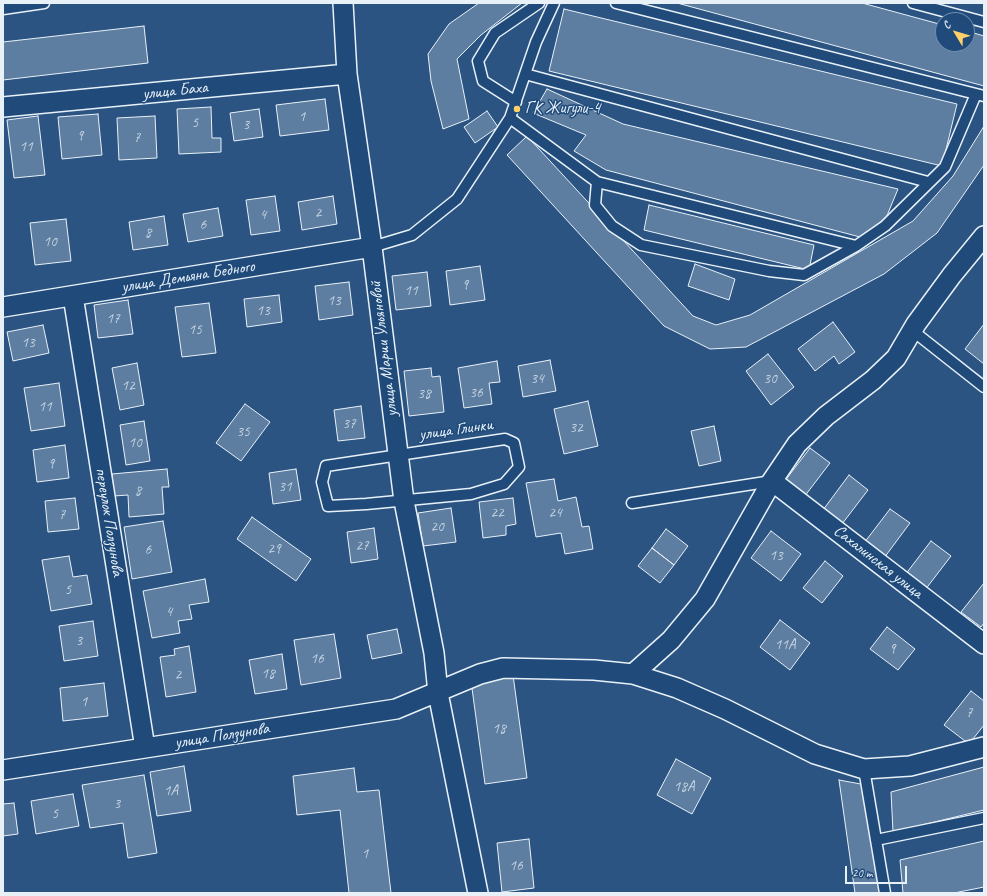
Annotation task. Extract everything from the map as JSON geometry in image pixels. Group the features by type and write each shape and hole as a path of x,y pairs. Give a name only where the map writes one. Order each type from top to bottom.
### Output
{"street":[{"name":"улица Марии Ульяновой","path":"343,3 347,74 372,247 404,501 434,653 438,692 478,893"},
{"name":"улица Баха","path":"3,107 347,74"},
{"path":"633,674 671,640 705,599 772,481 797,444 826,416 873,380 896,358 913,330 952,275 984,236"},
{"name":"улица Демьяна Бедного","path":"3,307 372,247"},
{"name":"переулок Ползунова","path":"73,296 145,748"},
{"name":"Сахалинская улица","path":"772,481 984,644"},
{"name":"улица Ползунова","path":"3,770 396,709 480,674 503,668 587,670 633,674 684,691 725,709 815,754 864,769"},
{"path":"864,769 910,766 984,747"}],"lane":[{"path":"3,9 44,3"},
{"path":"516,102 483,81 478,61 495,33 540,3"},
{"path":"372,247 412,235 457,199 510,118 536,42 554,3"},
{"path":"596,182 595,205 612,226 641,245 769,271 804,275 856,246 885,226 928,182 945,167 980,95 616,3"},
{"path":"914,3 984,22"},
{"path":"525,74 928,182"},
{"path":"510,118 596,182 856,246"},
{"path":"913,330 984,387"},
{"name":"улица Глинки","path":"397,454 506,439 514,443 520,467 504,484 471,494 404,501"},
{"path":"397,454 326,466 322,482 328,506 404,501"},
{"path":"632,503 772,481"},
{"path":"864,769 885,893"},
{"path":"876,840 984,818"}],"building":[{"path":"479,3 522,3 481,35 457,59 469,119 443,129 431,81 428,54 449,24"},
{"path":"677,3 862,3 935,23 935,52 975,52 975,33 984,36 984,86"},
{"path":"564,9 957,104 942,166 549,71"},
{"path":"144,26 148,63 3,80 3,42"},
{"path":"547,89 623,124 898,189 886,218 860,237 606,170 574,151 586,135 533,113"},
{"path":"325,99 329,130 280,136 276,105"},
{"path":"211,107 212,138 221,138 221,152 179,154 177,109"},
{"path":"259,109 263,137 234,141 230,113"},
{"path":"487,111 498,127 475,143 464,127"},
{"path":"98,114 102,155 62,159 58,117"},
{"path":"38,116 45,175 14,178 7,120"},
{"path":"155,116 157,158 119,160 117,118"},
{"path":"984,126 984,165 937,233 884,274 746,347 710,349 664,326 507,155 527,136 693,316 716,325 750,315 913,221 953,176"},
{"path":"275,196 280,231 251,235 246,200"},
{"path":"333,196 337,224 302,230 298,202"},
{"path":"649,205 814,245 809,270 644,230"},
{"path":"218,208 223,236 188,242 183,214"},
{"path":"164,216 168,245 133,250 129,222"},
{"path":"66,219 71,261 35,265 30,223"},
{"path":"695,264 735,279 729,300 688,286"},
{"path":"480,266 485,300 450,305 446,271"},
{"path":"427,272 431,306 396,310 392,276"},
{"path":"349,282 353,315 319,320 315,286"},
{"path":"279,295 282,322 247,327 244,299"},
{"path":"128,300 133,334 98,338 94,305"},
{"path":"209,303 216,353 182,357 175,307"},
{"path":"833,322 855,352 839,364 834,356 815,371 798,349"},
{"path":"984,324 984,364 965,349"},
{"path":"43,325 49,353 13,361 7,332"},
{"path":"768,354 794,387 771,405 746,371"},
{"path":"550,360 556,391 523,397 518,366"},
{"path":"497,361 500,382 489,383 492,404 464,408 458,368"},
{"path":"137,363 144,405 120,410 112,368"},
{"path":"431,368 432,377 440,376 444,412 409,416 404,371"},
{"path":"59,383 65,426 31,431 24,388"},
{"path":"588,401 598,446 564,454 554,409"},
{"path":"245,404 270,422 241,461 216,443"},
{"path":"361,406 365,438 338,441 334,410"},
{"path":"144,421 150,461 126,465 120,425"},
{"path":"714,426 721,461 699,466 691,431"},
{"path":"65,445 69,478 37,482 33,450"},
{"path":"810,448 830,463 804,497 784,482"},
{"path":"167,469 169,487 162,487 164,514 129,517 128,495 114,496 112,474"},
{"path":"296,469 301,500 273,504 269,473"},
{"path":"849,475 868,490 842,524 823,510"},
{"path":"554,479 558,501 576,497 582,527 589,526 593,549 565,554 561,533 536,537 526,483"},
{"path":"75,498 79,529 48,532 45,501"},
{"path":"513,498 516,524 506,526 506,535 483,538 479,502"},
{"path":"451,508 456,542 423,546 418,513"},
{"path":"890,509 910,523 884,558 864,543"},
{"path":"252,517 311,559 296,581 237,539"},
{"path":"163,521 172,572 132,579 124,527"},
{"path":"374,528 378,559 351,563 347,532"},
{"path":"666,529 688,546 674,565 652,548"},
{"path":"771,531 801,554 781,581 751,558"},
{"path":"931,541 951,556 925,590 905,575"},
{"path":"652,548 674,565 660,583 638,566"},
{"path":"69,556 73,577 87,575 92,604 51,611 42,560"},
{"path":"825,561 843,576 822,603 803,588"},
{"path":"205,579 209,602 189,605 192,619 178,621 180,633 152,638 143,591"},
{"path":"984,583 984,623 981,627 961,612"},
{"path":"780,620 810,643 790,670 760,647"},
{"path":"93,621 98,656 64,661 59,626"},
{"path":"887,627 915,649 898,670 870,649"},
{"path":"397,629 402,653 372,659 367,635"},
{"path":"334,634 341,678 301,685 294,640"},
{"path":"189,646 196,692 166,697 160,657 175,655 174,649"},
{"path":"282,654 287,689 255,694 249,660"},
{"path":"513,675 527,778 485,784 471,681"},
{"path":"104,683 108,716 63,721 60,688"},
{"path":"971,691 984,701 984,725 969,744 944,725"},
{"path":"676,759 711,778 692,814 657,795"},
{"path":"184,766 191,811 157,816 150,772"},
{"path":"984,767 984,810 893,832 891,792"},
{"path":"354,768 357,792 379,790 391,893 349,893 340,810 297,815 293,776"},
{"path":"144,775 157,853 128,858 123,823 90,828 82,785"},
{"path":"839,780 866,785 881,893 855,893"},
{"path":"73,794 79,826 36,834 31,801"},
{"path":"14,803 18,834 3,836 3,804"},
{"path":"529,839 534,888 502,892 497,843"},
{"path":"984,841 984,887 954,893 903,893 900,860"}],"place":[{"name":"ГК Жигули-4","path":"517,109"}]}
